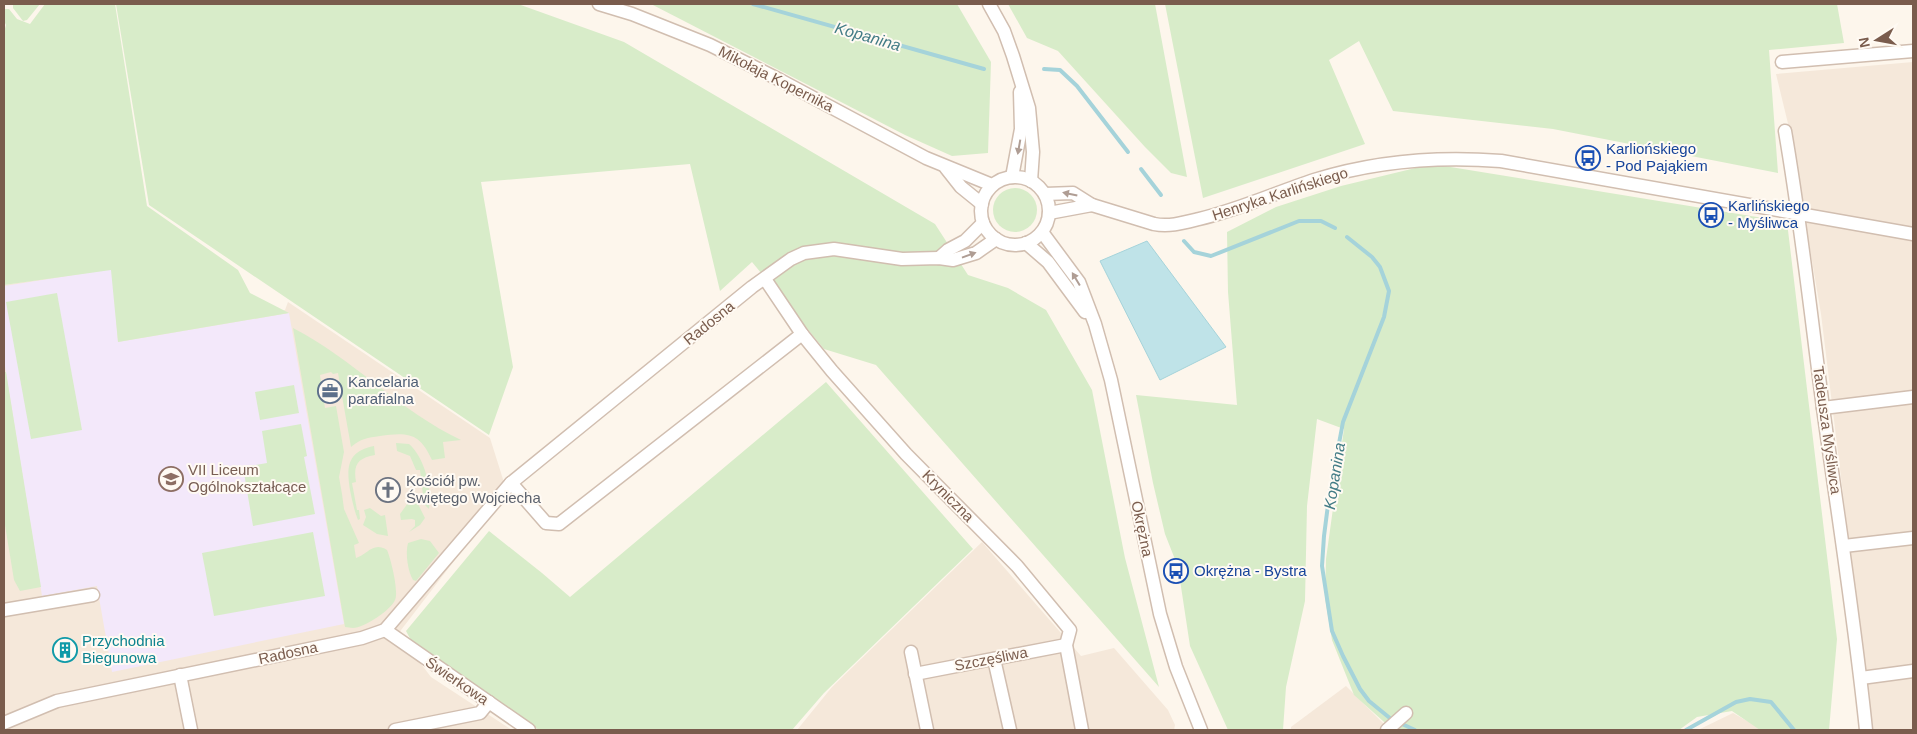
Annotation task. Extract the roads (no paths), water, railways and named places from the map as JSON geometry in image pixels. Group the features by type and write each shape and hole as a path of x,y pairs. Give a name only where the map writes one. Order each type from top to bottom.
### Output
{"street":[{"name":"Mikołaja Kopernika","path":"599,4 632,14 710,45 946,168 968,174 992,186"},
{"path":"990,4 1014,56 1029,108 1033,152 1032,181"},
{"path":"1782,62 1913,51"},
{"path":"1012,176 1021,129 1020,82"},
{"name":"Tadeusza Myśliwca","path":"1785,131 1799,214 1823,408 1844,546 1866,730"},
{"name":"Henryka Karlińskiego","path":"1045,194 1073,193 1092,205 1164,226 1222,214 1337,174 1396,162 1470,158 1502,161 1913,234"},
{"name":"Mikołaja Kopernika","path":"946,168 961,187 982,204"},
{"path":"1012,176 1023,177 1032,181 1039,186 1048,202 1047,223 1035,239 1026,244 1005,244 988,232 983,223 982,204 985,194 1001,179 1012,176"},
{"name":"Henryka Karlińskiego","path":"1049,212 1092,205"},
{"path":"939,258 948,250 965,241 983,223"},
{"name":"Okrężna","path":"1042,232 1079,282 1094,324 1111,380 1160,614 1176,667 1200,730"},
{"name":"Radosna","path":"4,723 57,701 362,638 385,630 511,483 752,287 791,259 804,253 834,249 902,258 952,260 976,253 996,239"},
{"name":"Okrężna","path":"1026,244 1048,262 1094,324"},
{"name":"Kryniczna","path":"765,279 802,334 832,371 906,454 1017,566 1070,630 1066,645 1082,730"},
{"path":"511,483 546,523 559,524 802,334"},
{"path":"1823,408 1913,397"},
{"path":"1844,546 1913,538"},
{"path":"4,610 93,595"},
{"name":"Świerkowa","path":"385,630 529,730"},
{"name":"Szczęśliwa","path":"916,674 1066,645"},
{"path":"911,652 927,730"},
{"path":"994,658 1010,730"},
{"path":"1861,678 1913,671"},
{"path":"180,675 191,730"},
{"path":"395,730 480,714 489,702"},
{"path":"1387,730 1406,713"}],"water":[{"path":"1147,241 1226,347 1160,380 1100,261"}],"waterway":[{"name":"Kopanina","path":"753,4 984,69"},
{"name":"Kopanina","path":"1044,69 1060,70 1077,86 1128,152"},
{"name":"Kopanina","path":"1141,169 1161,195"},
{"name":"Kopanina","path":"1184,241 1194,252 1211,256 1299,221 1321,221 1335,228"},
{"name":"Kopanina","path":"1347,237 1372,257 1380,267 1389,291 1384,317 1343,422 1329,497 1322,566 1332,631 1343,656 1360,689 1369,701 1391,719"},
{"name":"Kopanina","path":"1686,730 1736,702 1750,699 1771,702 1794,730"},
{"name":"Kopanina","path":"1402,724 1415,730"}],"place":[{"name":"Karliońskiego - Pod Pająkiem","path":"1588,158"},
{"name":"Karlińskiego - Myśliwca","path":"1711,215"},
{"name":"Kancelaria parafialna","path":"330,391"},
{"name":"VII Liceum Ogólnokształcące","path":"171,479"},
{"name":"Kościół pw. Świętego Wojciecha","path":"388,490"},
{"name":"Okrężna - Bystra","path":"1176,571"},
{"name":"Przychodnia Biegunowa","path":"65,650"}]}
